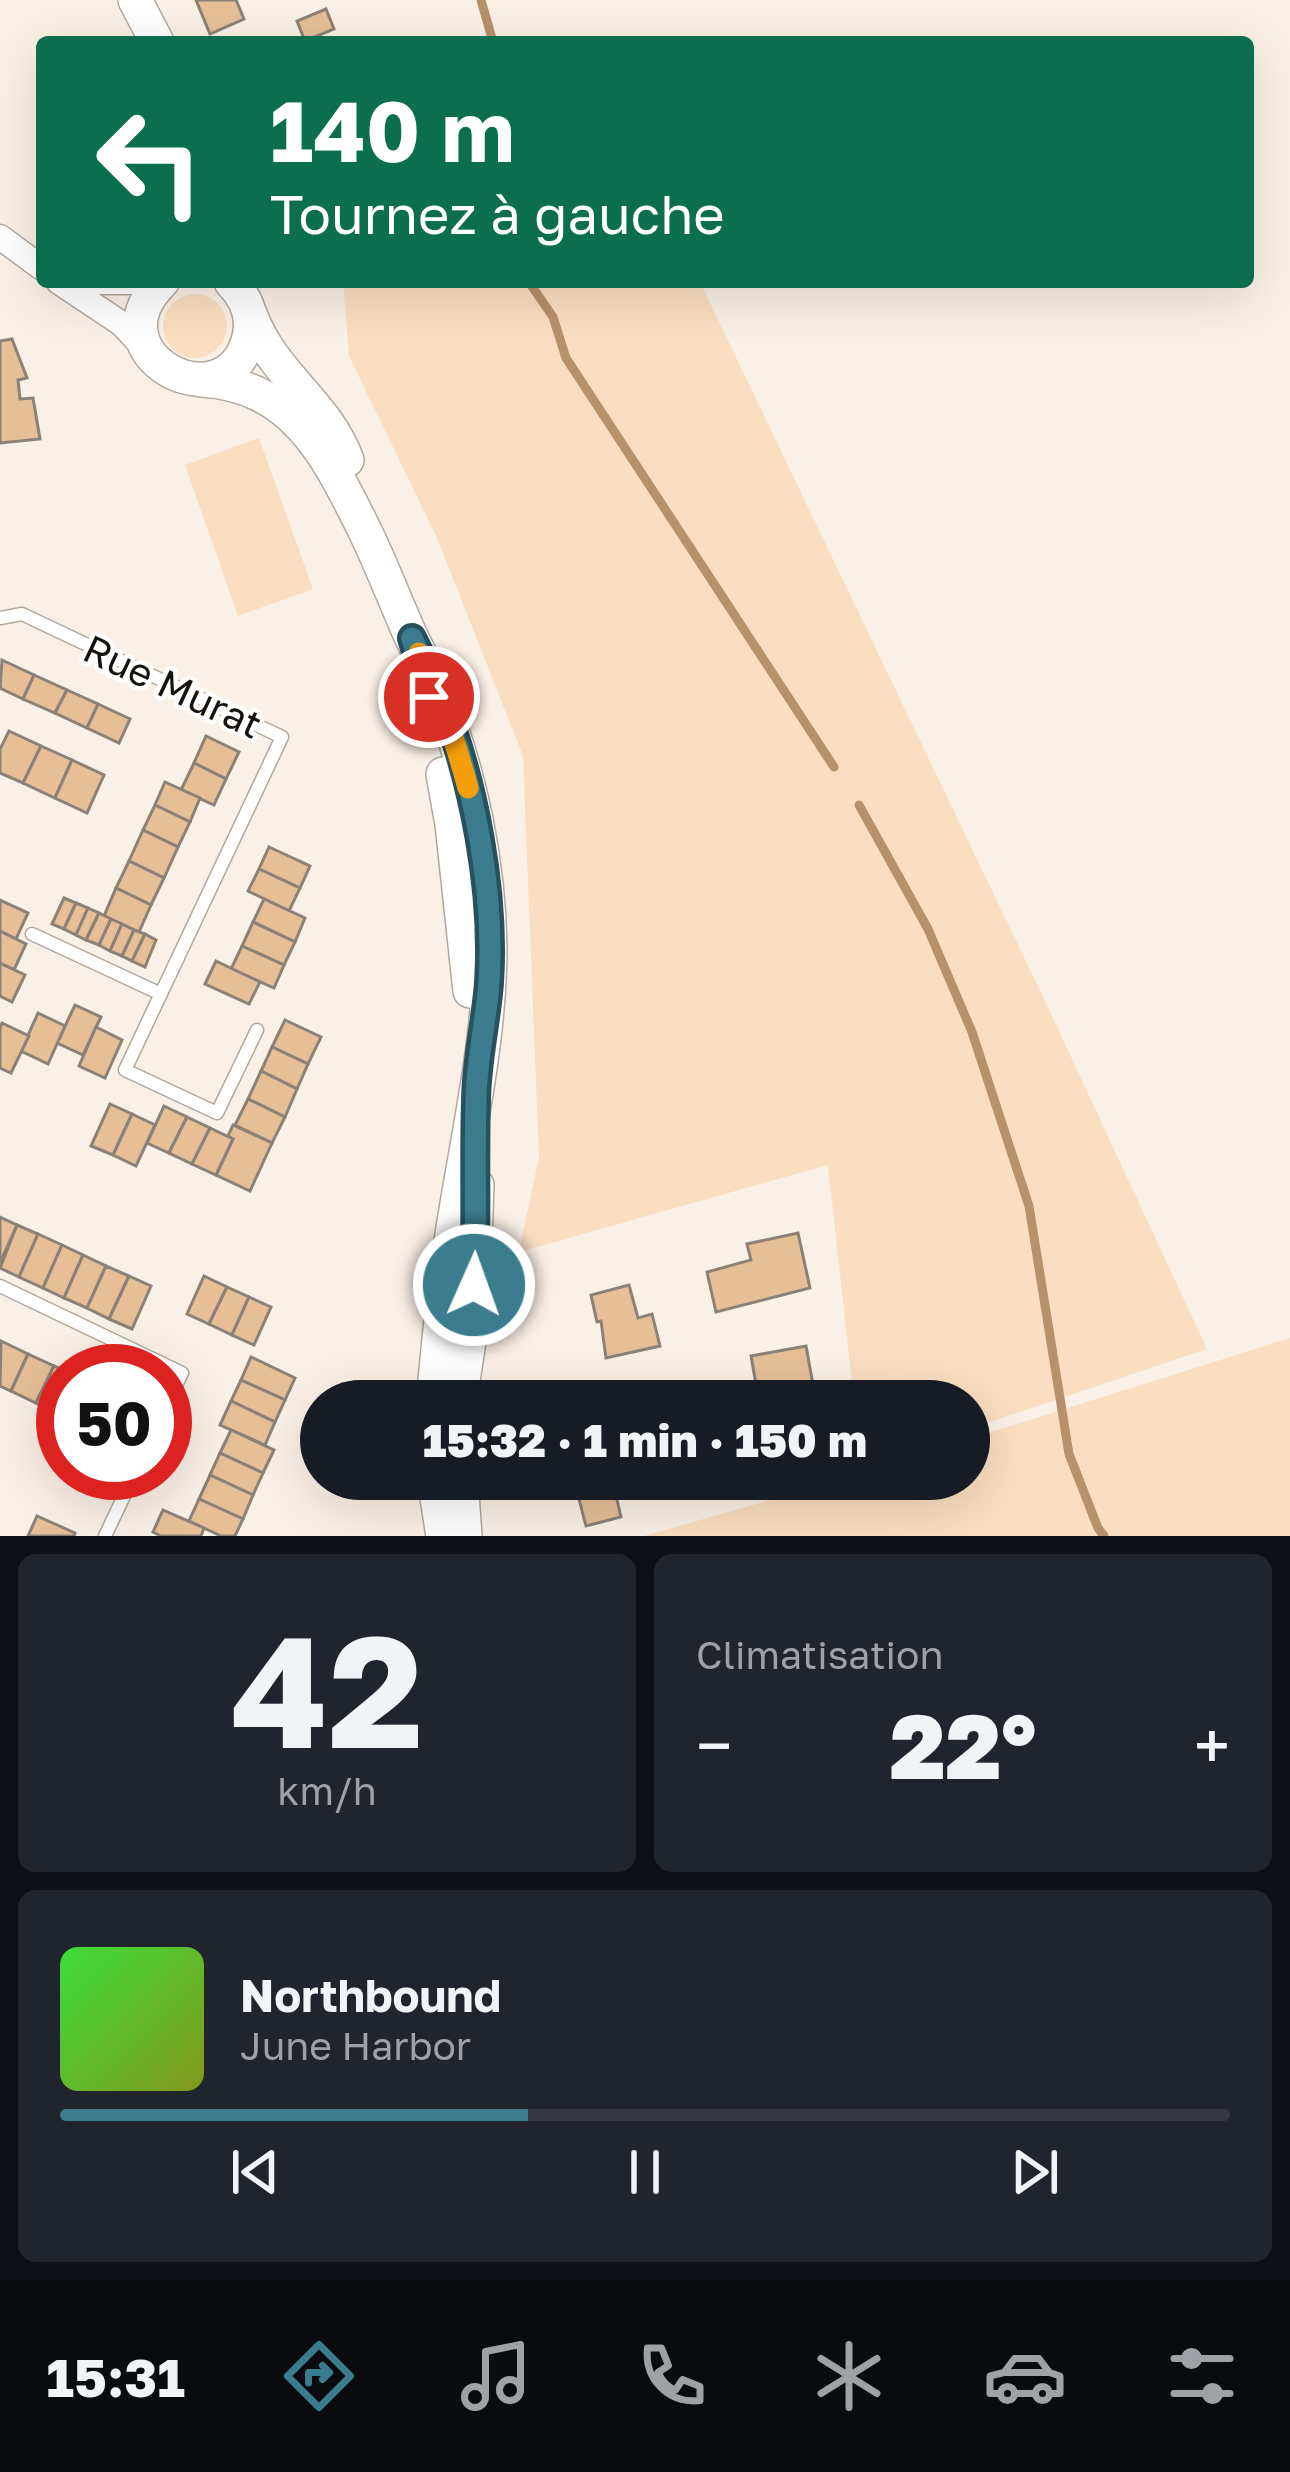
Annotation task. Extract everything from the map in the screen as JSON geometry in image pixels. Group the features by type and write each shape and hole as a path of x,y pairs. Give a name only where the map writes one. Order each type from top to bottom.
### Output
{"main road":[{"path":"135,0 154,36"},
{"path":"147,0 155,36"},
{"path":"156,288 143,309 142,340 151,357 182,378 248,387 285,410 315,442 376,554 454,737 480,848 490,944 489,984 435,1380"},
{"path":"201,380 219,375 238,360 249,338 240,293"},
{"path":"240,293 259,339 341,444 376,554"},
{"path":"463,1380 474,1285 477,1084"},
{"path":"437,1500 443,1536"},
{"path":"462,1500 465,1536"}],"street":[{"path":"8,242 36,260"},
{"path":"68,288 122,324 151,357"}],"lane":[{"name":"Rue Murat","path":"0,618 22,614 282,737 125,1070 217,1113 257,1030"},
{"path":"32,934 161,994"},
{"path":"0,1286 123,1344"},
{"path":"105,1536 122,1500"}],"shaded area":[{"path":"343,288 703,288 1207,1349 990,1422 990,1380 852,1380 828,1165 519,1252 539,1157 523,756 437,538 349,356"},
{"path":"195,294 218,303 227,326 218,349 195,358 172,349 163,326 172,303"},
{"path":"259,438 313,589 238,616 185,465"},
{"path":"1290,1338 1290,1536 644,1536 770,1500 990,1500 990,1432"}],"building":[{"path":"196,0 236,0 244,19 210,34"},
{"path":"326,9 334,29 303,36 297,21"},
{"path":"12,339 27,378 18,380 20,399 33,398 40,439 0,443 0,341"},
{"path":"2,660 34,675 23,699 0,688"},
{"path":"34,675 67,690 55,713 23,699"},
{"path":"67,690 98,704 87,728 55,713"},
{"path":"98,704 130,719 119,743 87,728"},
{"path":"9,731 41,746 23,783 0,773 0,749"},
{"path":"206,736 239,752 226,779 194,763"},
{"path":"41,746 72,760 55,798 23,783"},
{"path":"72,760 104,775 87,813 55,798"},
{"path":"194,763 226,779 214,805 181,790"},
{"path":"165,782 200,798 190,822 155,805"},
{"path":"155,805 190,822 178,847 143,830"},
{"path":"143,830 178,847 164,878 129,861"},
{"path":"269,847 310,866 300,888 259,869"},
{"path":"129,861 164,878 151,905 116,888"},
{"path":"259,869 300,888 289,911 248,891"},
{"path":"116,888 151,905 139,932 104,916"},
{"path":"64,898 76,903 64,929 52,924"},
{"path":"264,899 305,918 295,942 253,922"},
{"path":"0,900 28,913 16,939 0,931"},
{"path":"76,903 88,908 76,935 64,929"},
{"path":"88,908 99,913 86,940 76,935"},
{"path":"99,913 111,919 99,945 86,940"},
{"path":"111,919 122,924 110,951 99,945"},
{"path":"253,922 295,942 284,965 242,946"},
{"path":"122,924 134,930 122,956 110,951"},
{"path":"134,930 145,934 132,961 122,956"},
{"path":"0,931 26,944 14,970 0,963"},
{"path":"145,934 156,940 145,967 132,961"},
{"path":"242,946 284,965 274,988 231,969"},
{"path":"216,961 260,982 249,1004 205,984"},
{"path":"0,963 25,975 12,1002 0,996"},
{"path":"75,1005 101,1017 83,1055 57,1043"},
{"path":"38,1013 65,1026 48,1064 21,1051"},
{"path":"285,1020 321,1037 308,1064 272,1047"},
{"path":"2,1023 29,1036 11,1073 0,1068"},
{"path":"96,1027 122,1040 105,1078 79,1066"},
{"path":"272,1047 308,1064 297,1089 261,1071"},
{"path":"261,1071 297,1089 285,1117 248,1099"},
{"path":"248,1099 285,1117 272,1143 235,1125"},
{"path":"110,1104 132,1114 113,1155 91,1146"},
{"path":"164,1106 187,1117 169,1153 147,1143"},
{"path":"132,1114 155,1125 136,1166 113,1155"},
{"path":"187,1117 210,1128 192,1164 169,1153"},
{"path":"233,1125 272,1143 250,1191 216,1175 233,1139 228,1136"},
{"path":"210,1128 233,1139 216,1175 192,1164"},
{"path":"0,1217 17,1225 0,1263"},
{"path":"17,1225 38,1234 19,1277 0,1268"},
{"path":"798,1233 810,1288 716,1312 707,1272 751,1260 747,1244"},
{"path":"38,1234 62,1245 43,1288 19,1277"},
{"path":"62,1245 83,1255 64,1298 43,1288"},
{"path":"83,1255 106,1266 87,1308 64,1298"},
{"path":"106,1266 129,1276 109,1319 87,1308"},
{"path":"129,1276 151,1286 132,1329 109,1319"},
{"path":"204,1276 227,1287 209,1324 187,1314"},
{"path":"629,1285 638,1318 652,1314 660,1346 606,1358 601,1321 597,1322 591,1295"},
{"path":"227,1287 249,1297 232,1335 209,1324"},
{"path":"249,1297 271,1307 254,1345 232,1335"},
{"path":"1,1341 28,1354 11,1391 0,1386"},
{"path":"806,1346 812,1380 755,1380 751,1356"},
{"path":"28,1354 36,1358 36,1403 11,1391"},
{"path":"251,1357 295,1378 285,1400 241,1380"},
{"path":"241,1380 285,1400 275,1422 231,1401"},
{"path":"231,1401 275,1422 265,1445 220,1425"},
{"path":"231,1430 274,1450 263,1473 220,1453"},
{"path":"220,1453 263,1473 253,1495 210,1475"},
{"path":"210,1475 253,1495 243,1519 199,1499"},
{"path":"199,1499 243,1519 235,1536 221,1536 189,1521"},
{"path":"579,1500 617,1500 621,1517 586,1526"},
{"path":"163,1510 204,1528 201,1536 153,1532"},
{"path":"37,1516 75,1533 74,1536 28,1536"}],"waterway":[{"path":"481,0 491,36"},
{"path":"533,288 553,317 566,358 834,767"},
{"path":"859,805 928,929 972,1032 1029,1206 1069,1454 1104,1536"}],"slow traffic":[{"path":"419,653 439,693 468,788"}],"route":[{"path":"429,697 412,638 454,737 469,792 485,890 489,984 476,1099 474,1285"}]}
